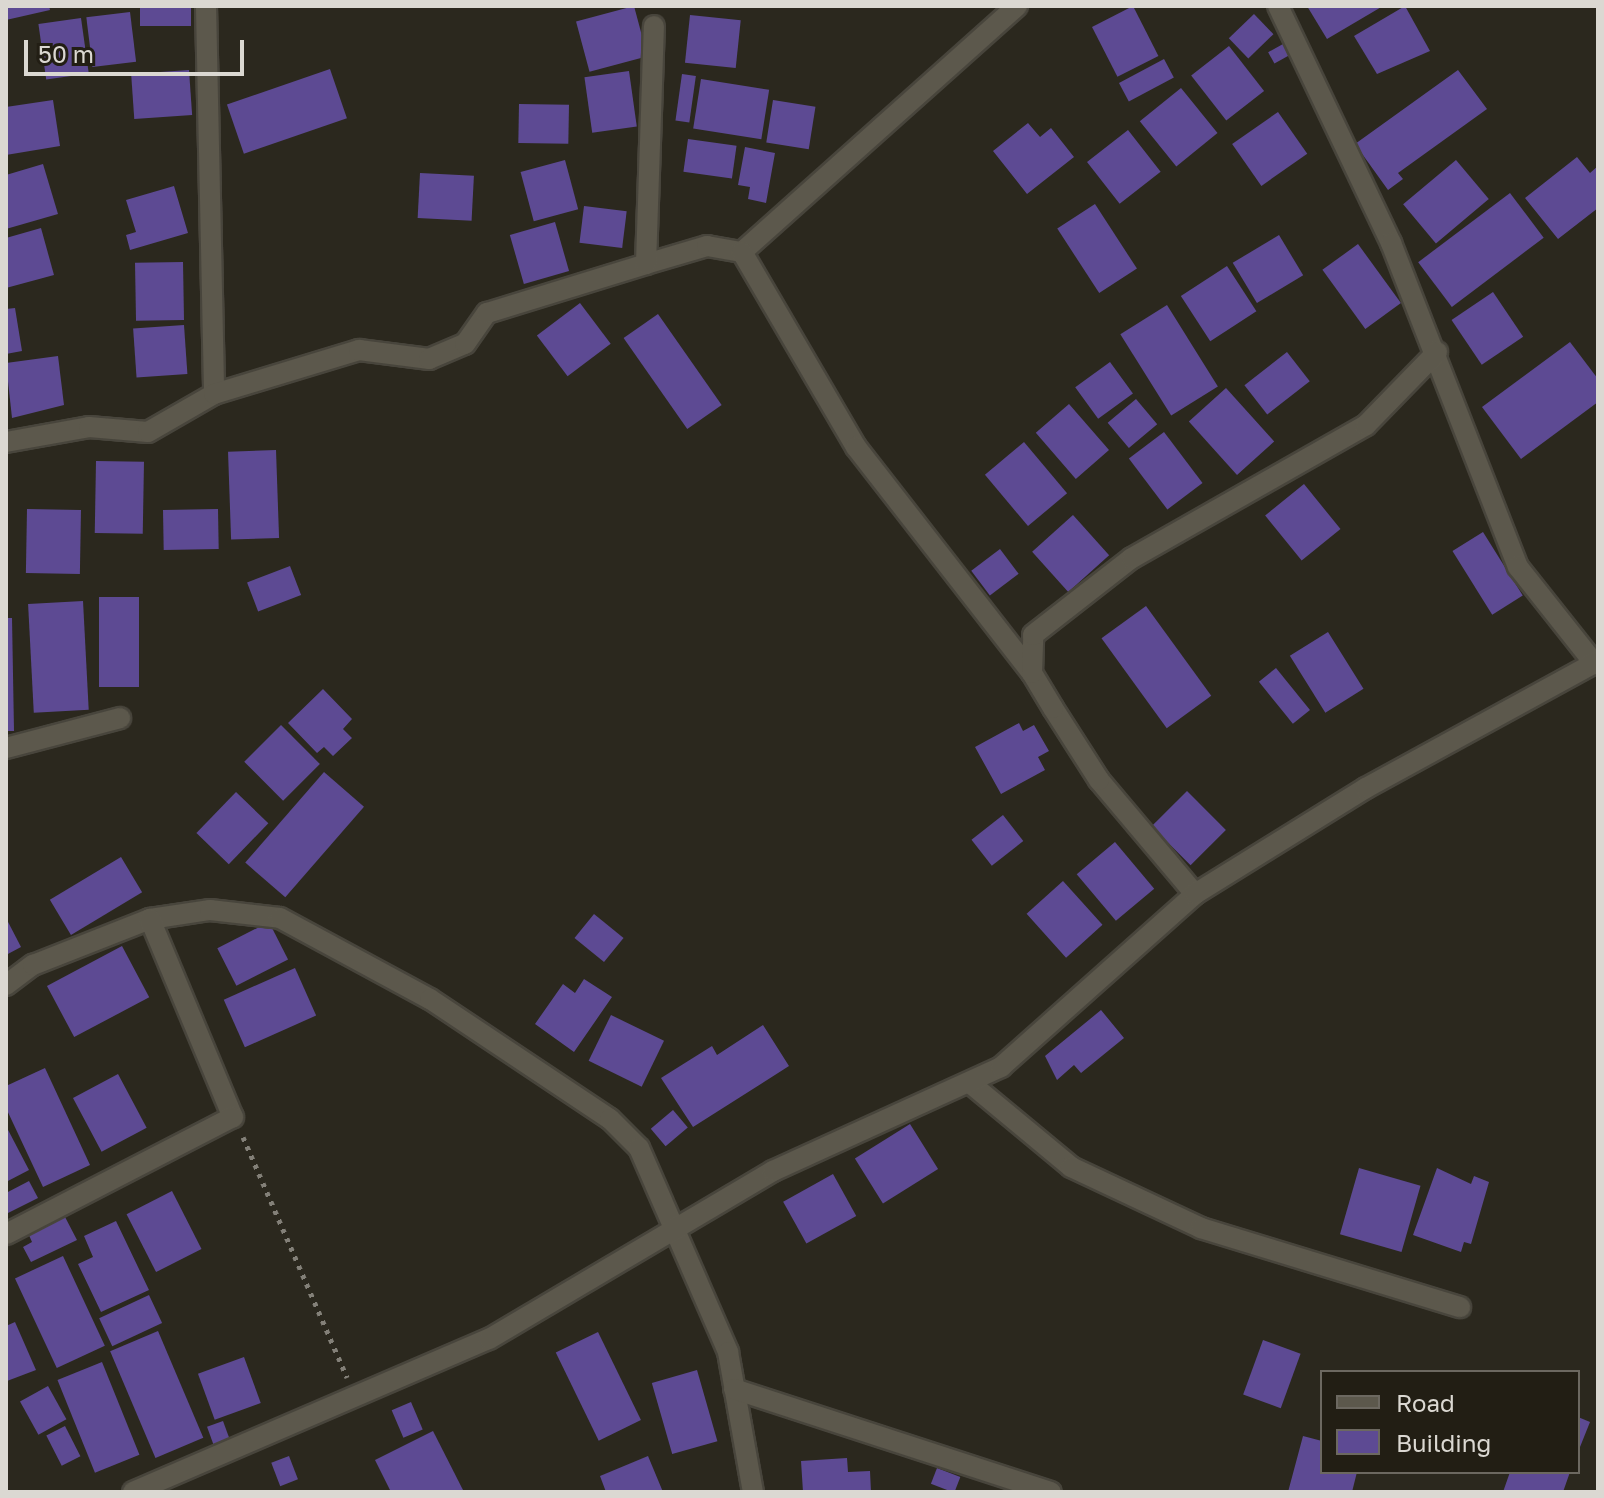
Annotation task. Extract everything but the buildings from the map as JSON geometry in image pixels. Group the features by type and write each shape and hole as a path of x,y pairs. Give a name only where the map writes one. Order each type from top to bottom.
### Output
{"street":[{"path":"206,6 214,394"},
{"path":"742,252 1017,6"},
{"path":"133,1492 489,1339 773,1171 970,1083 1065,1016 1195,894 1366,788 1596,663 1518,567 1437,352 1278,6"},
{"path":"646,264 654,26"},
{"path":"6,442 89,427 148,432 214,394 359,350 429,359 465,344 487,313 707,246 742,252 856,447 1032,673 1099,780 1195,894"},
{"path":"1032,673 1031,643 1042,622 1132,558 1366,425 1437,352"},
{"path":"6,748 120,718"},
{"path":"6,985 33,965 150,919 210,910 280,918 430,999 610,1119 639,1148 670,1233 728,1352 753,1492"},
{"path":"6,1234 233,1117 150,919"},
{"path":"970,1083 1071,1167 1201,1228 1460,1307"},
{"path":"734,1389 1051,1492"}],"path":[{"path":"233,1117 355,1397"}]}
